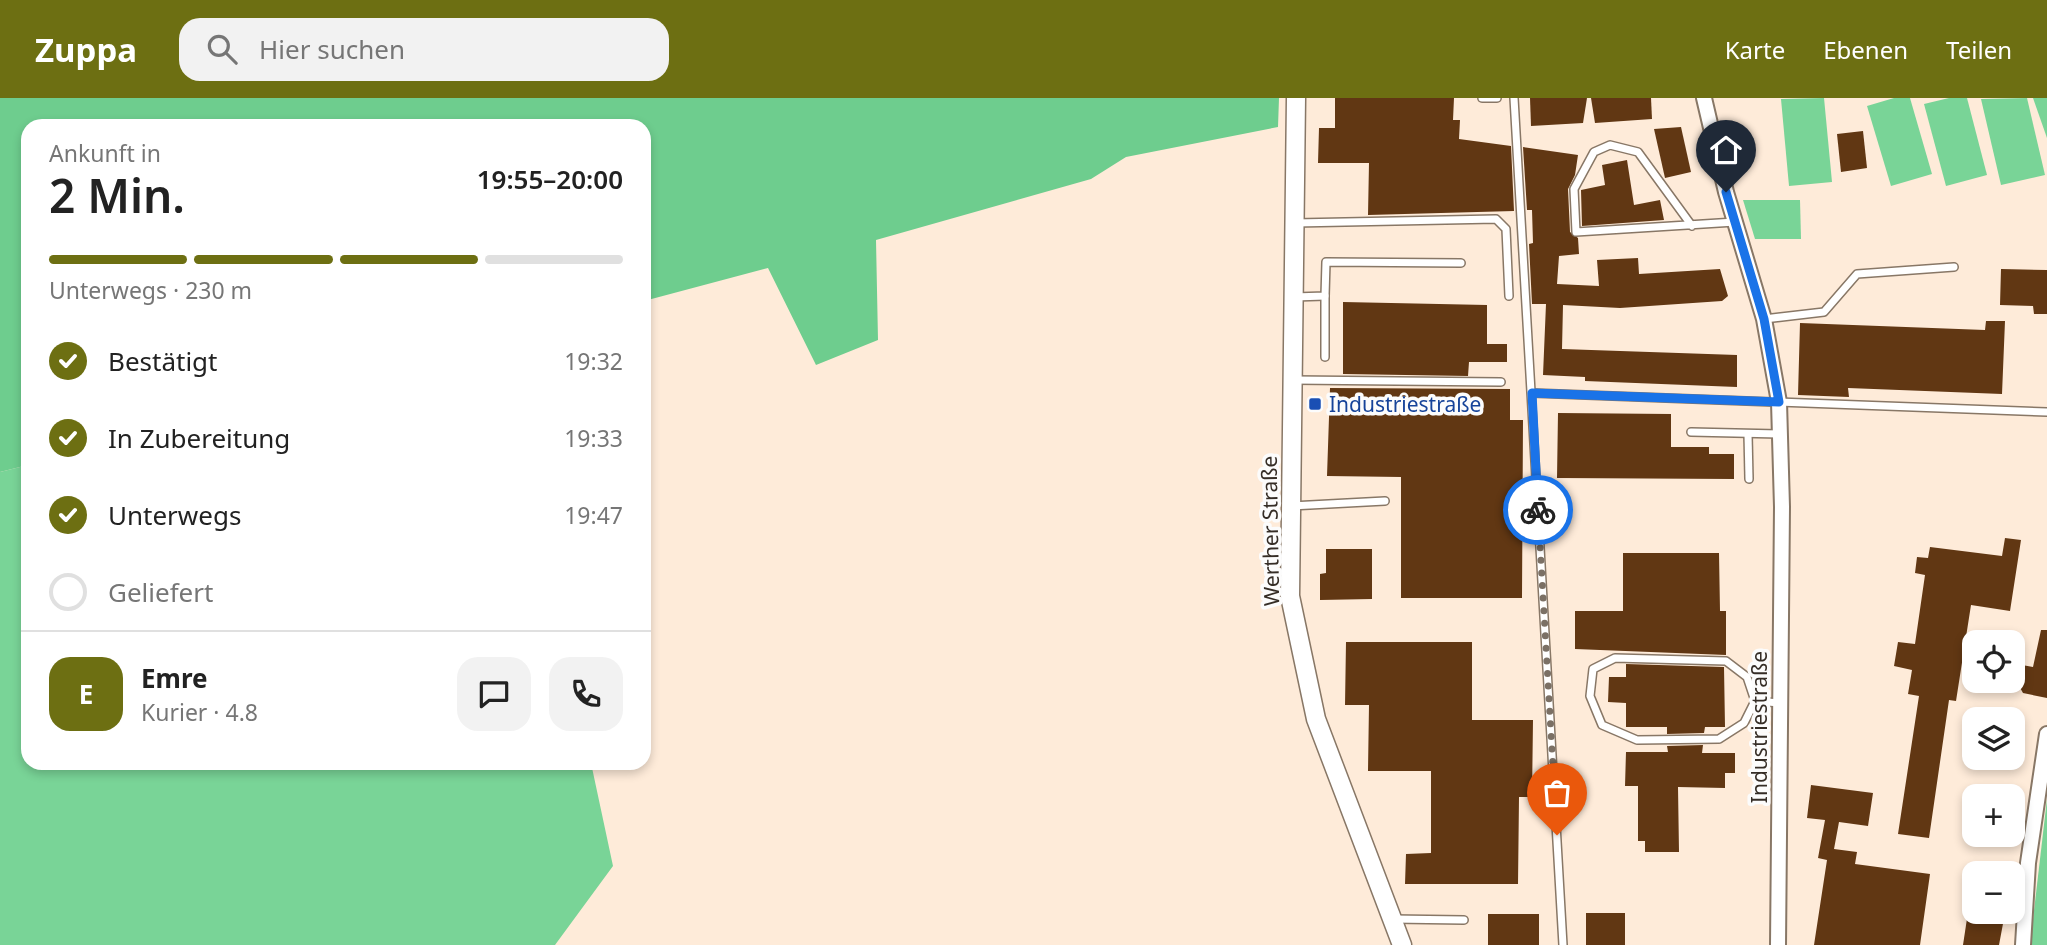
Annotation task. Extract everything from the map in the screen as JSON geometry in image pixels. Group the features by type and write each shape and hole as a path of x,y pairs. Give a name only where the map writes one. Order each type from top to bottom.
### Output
{"street":[{"name":"Werther Straße","path":"1296,98 1290,596 1316,719 1402,945"},
{"name":"Industriestraße","path":"1704,98 1764,319 1779,402 1778,945"},
{"path":"2023,945 2028,863 2047,734"}],"lane":[{"path":"1482,98 1497,98"},
{"path":"1514,98 1563,945"},
{"path":"1692,226 1638,152 1610,145 1594,152 1574,189 1576,232 1692,226 1736,222"},
{"path":"1294,223 1496,219 1506,229 1508,296"},
{"path":"1325,357 1326,262 1461,263"},
{"path":"1764,319 1824,312 1857,274 1954,267"},
{"path":"1293,297 1325,296"},
{"path":"1292,380 1500,382"},
{"path":"1532,393 2047,412"},
{"path":"1690,432 1780,434"},
{"path":"1748,434 1749,479"},
{"path":"1290,506 1385,501"},
{"path":"1615,658 1726,661 1747,677 1755,701 1745,723 1719,739 1637,740 1602,725 1590,696 1593,669 1615,658"},
{"path":"1755,701 1780,703"},
{"path":"1392,919 1464,920"}],"green space":[{"path":"0,98 1279,98 1278,127 1126,157 1091,179 876,240 878,340 816,365 768,268 651,299 651,119 21,119 21,467 0,472"},
{"path":"1824,98 1832,182 1789,186 1781,99"},
{"path":"1894,98 1910,98 1932,174 1891,186 1867,106"},
{"path":"1949,98 1967,98 1987,175 1946,186 1924,104"},
{"path":"2027,98 2045,175 2001,185 1981,99"},
{"path":"2033,98 2047,98 2047,138"},
{"path":"1743,200 1800,200 1801,239 1755,239"},
{"path":"21,467 21,770 592,770 613,866 555,945 0,945 0,472"},
{"path":"2047,799 2047,945 2030,945"}],"building":[{"path":"1335,98 1454,98 1453,120 1460,120 1459,139 1511,146 1514,211 1368,215 1369,163 1318,163 1319,128 1335,128"},
{"path":"1530,98 1587,98 1583,123 1531,126"},
{"path":"1591,98 1651,98 1652,119 1595,123"},
{"path":"1681,127 1691,172 1665,178 1654,129"},
{"path":"1863,131 1867,168 1841,172 1837,134"},
{"path":"1523,147 1578,155 1575,175 1568,189 1570,232 1578,238 1579,254 1559,256 1557,284 1599,286 1597,260 1638,258 1639,274 1720,269 1728,296 1722,301 1620,308 1563,305 1562,349 1737,355 1737,387 1585,381 1585,377 1543,375 1546,304 1532,304 1529,244 1533,243 1532,210 1527,210"},
{"path":"1627,160 1634,205 1660,200 1664,220 1582,226 1581,190 1605,185 1602,165"},
{"path":"2001,269 2047,270 2047,314 2034,314 2033,306 2000,305"},
{"path":"1343,302 1487,305 1487,344 1507,344 1507,362 1469,362 1468,376 1343,374"},
{"path":"1986,321 2005,321 2002,394 1848,388 1849,397 1798,395 1800,323 1985,330"},
{"path":"1330,388 1510,389 1510,420 1523,420 1522,598 1401,598 1401,477 1327,476"},
{"path":"1558,413 1671,414 1671,447 1709,447 1709,454 1734,454 1734,479 1557,478"},
{"path":"2005,538 2021,540 2010,611 1971,605 1967,630 1962,630 1962,663 1956,701 1949,700 1929,838 1898,834 1919,696 1908,694 1912,670 1894,666 1898,642 1915,644 1925,575 1915,573 1917,557 1928,558 1930,547 2002,556"},
{"path":"1326,549 1372,549 1372,599 1320,600 1320,574 1326,573"},
{"path":"1623,553 1719,553 1720,611 1726,611 1726,655 1575,649 1575,611 1623,611"},
{"path":"2041,630 2047,630 2047,698 2023,693 2025,666 2033,667"},
{"path":"1346,642 1472,642 1472,720 1533,720 1532,797 1519,797 1518,884 1405,884 1406,854 1431,853 1431,771 1368,771 1369,705 1345,705"},
{"path":"1626,664 1724,667 1725,727 1705,727 1704,733 1667,734 1667,727 1626,727 1626,703 1608,702 1609,677 1626,677"},
{"path":"1703,745 1702,753 1735,753 1735,773 1725,773 1725,788 1678,787 1679,852 1645,852 1645,841 1638,841 1638,786 1625,786 1626,752 1668,752 1667,746"},
{"path":"1811,785 1873,793 1868,826 1839,822 1834,849 1857,852 1855,864 1930,874 1920,945 1814,945 1827,860 1818,858 1825,820 1807,818"},
{"path":"1586,913 1625,913 1625,945 1586,945"},
{"path":"1488,914 1539,914 1539,945 1488,945"},
{"path":"1966,924 2003,924 1999,945 1963,945"}],"way so far":[{"path":"1538,510 1557,835"}],"place":[{"name":"Industriestraße","path":"1315,404"}],"route":[{"path":"1538,510 1532,393 1779,402 1764,319 1749,261 1726,192"}]}
